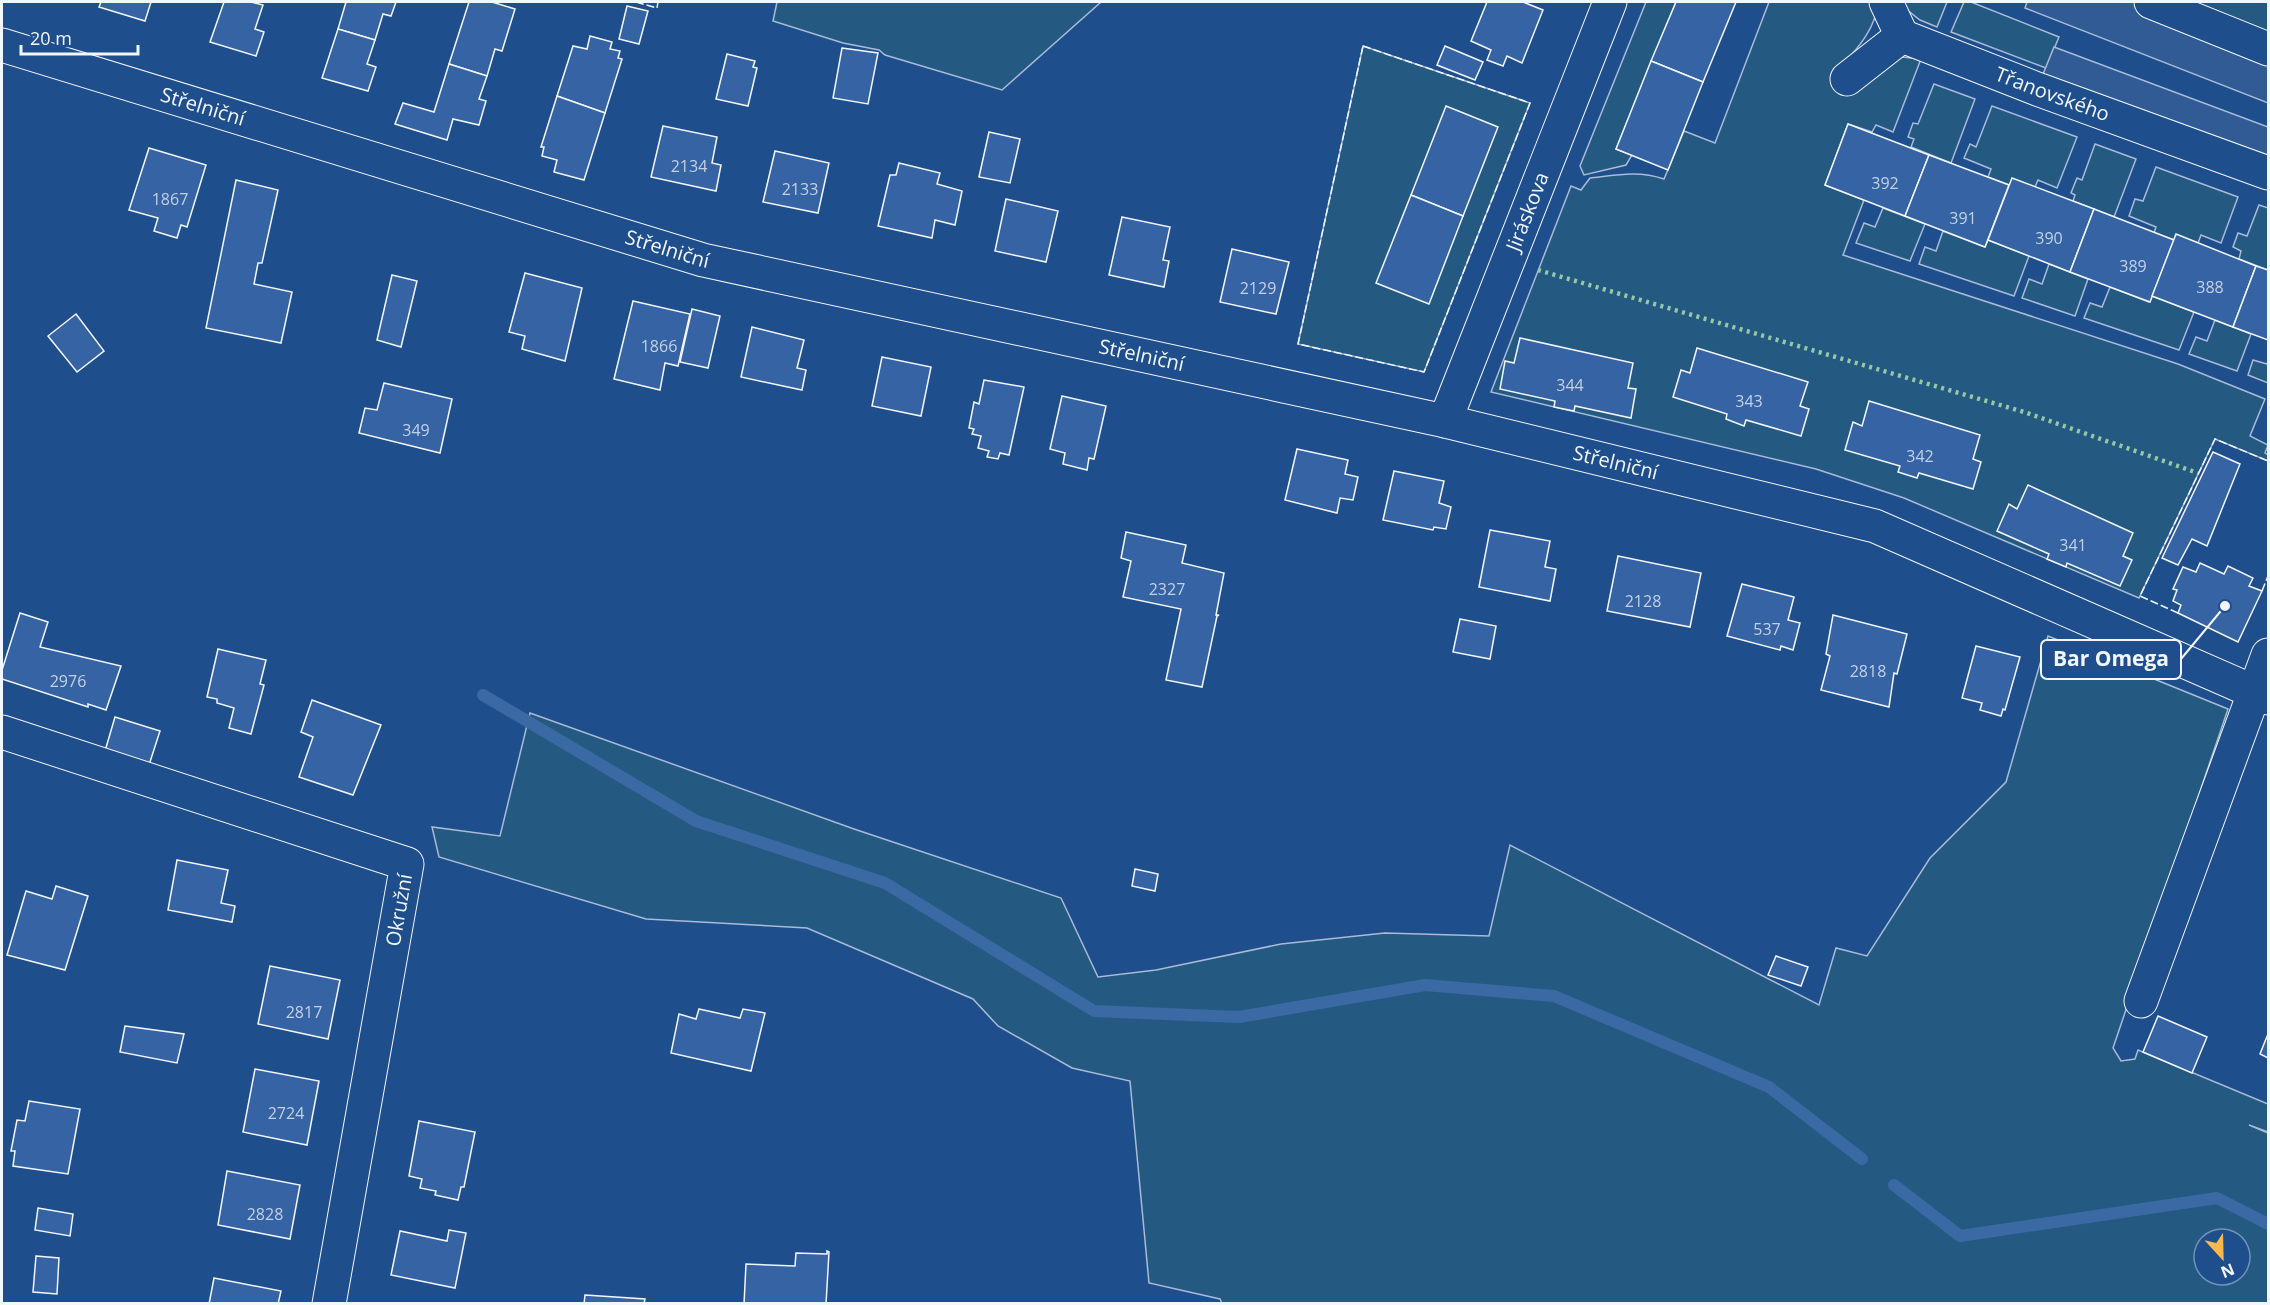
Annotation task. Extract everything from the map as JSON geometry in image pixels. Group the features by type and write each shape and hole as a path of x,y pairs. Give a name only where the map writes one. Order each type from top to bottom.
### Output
{"street":[{"name":"Jiráskova","path":"1445,421 1610,2"},
{"path":"1847,79 1902,36 1886,2"},
{"path":"2151,2 2268,49"},
{"name":"Třanovského","path":"1902,36 2037,89 2268,173"},
{"name":"Střelniční","path":"2,45 703,260 1445,421 1875,526 2262,695"},
{"path":"2141,1001 2262,695 2268,655"},
{"name":"Okružní","path":"2,732 407,864 329,1304"}],"shaded area":[{"path":"777,2 1101,2 1002,90 885,55 879,50 843,43 773,21"},
{"path":"1646,2 1676,2 1616,149 1632,155 1626,165 1584,175 1580,166"},
{"path":"1769,2 1878,2 1869,31 1837,72 1902,57 1921,59 1893,132 1876,125 1872,132 1848,124 1825,185 1864,200 1843,255 2178,364 2265,399 2250,436 2268,445 2265,453 2268,455 2268,461 2215,439 2139,598 1904,498 1816,469 1491,392 1571,186 1581,190 1590,178 1618,175 1636,174 1664,179 1684,131 1715,143"},
{"path":"1897,2 1947,2 1937,27 1920,20"},
{"path":"1964,2 1971,2 2059,37 2046,68 1951,32"},
{"path":"2027,2 2151,2 2268,49 2268,103 2025,8"},
{"path":"2188,2 2268,2 2268,34"},
{"path":"1363,46 1530,103 1424,372 1298,344"},
{"path":"2054,47 2268,127 2268,173 2037,89"},
{"path":"1934,84 1975,99 1951,163 1911,147 1914,139 1908,137 1913,123 1918,124"},
{"path":"1992,106 2077,137 2057,188 2038,180 2035,187 2009,185 1988,177 1991,169 1964,158 1970,144 1976,147"},
{"path":"2095,144 2136,159 2114,217 2073,201 2075,195 2071,193 2077,178 2082,180"},
{"path":"2156,167 2238,197 2221,243 2201,235 2198,243 2176,235 2174,240 2154,233 2156,227 2129,216 2135,199 2143,201"},
{"path":"2259,205 2268,208 2268,270 2239,259 2241,251 2233,247 2238,233 2247,236"},
{"path":"1883,208 1925,224 1910,261 1856,243 1864,223 1875,227"},
{"path":"1943,231 1985,247 1988,240 2029,256 2014,296 1919,264 1925,247 1936,251"},
{"path":"2049,264 2088,279 2075,316 2022,298 2029,279 2042,284"},
{"path":"2110,287 2149,302 2152,296 2194,312 2179,350 2084,318 2090,303 2102,307"},
{"path":"2215,320 2251,334 2237,371 2189,354 2196,337 2207,341"},
{"path":"2253,360 2267,364 2268,361 2268,383 2248,375"},
{"path":"2048,636 2228,709 2113,1048 2121,1061 2135,1059 2138,1050 2268,1104 2268,1132 2249,1125 2268,1133 2268,1303 1222,1303 1220,1299 1149,1283 1130,1081 1072,1068 998,1026 973,999 807,928 646,919 439,857 432,827 500,836 530,713 854,829 1061,898 1098,977 1156,970 1281,944 1385,933 1489,936 1510,845 1819,1005 1836,948 1867,956 1930,858 2006,782"}],"building":[{"path":"101,2 151,2 145,21 99,7"},
{"path":"224,2 251,2 263,5 255,29 264,32 256,56 210,42"},
{"path":"346,2 396,2 391,16 383,14 375,40 338,29"},
{"path":"469,2 492,2 515,9 502,51 495,49 487,76 449,64"},
{"path":"1487,2 1523,2 1543,10 1522,63 1507,56 1503,66 1487,60 1491,50 1471,41"},
{"path":"1676,2 1736,2 1703,82 1651,61"},
{"path":"627,6 648,11 639,44 619,39"},
{"path":"338,29 375,40 367,64 376,67 368,91 322,78"},
{"path":"590,36 612,42 610,49 620,51 618,58 622,59 605,113 557,96 573,46 587,49"},
{"path":"1445,46 1483,62 1475,80 1437,65"},
{"path":"842,48 878,53 868,104 833,98"},
{"path":"727,54 755,61 753,67 757,68 748,106 716,99"},
{"path":"1651,61 1703,82 1668,170 1616,149"},
{"path":"449,64 487,76 479,99 486,101 479,125 453,119 447,140 395,124 403,103 434,112"},
{"path":"557,96 605,113 584,180 554,172 557,160 542,156 544,147 541,147"},
{"path":"1446,106 1498,127 1463,216 1411,195"},
{"path":"1848,124 1929,155 1905,216 1825,185"},
{"path":"663,126 717,137 712,163 721,165 716,191 651,177"},
{"path":"989,132 1020,139 1010,183 979,177"},
{"path":"149,148 206,165 187,227 181,225 177,238 154,231 158,218 129,210"},
{"path":"775,151 829,163 818,213 763,202"},
{"path":"1929,155 2009,185 1985,247 1905,216"},
{"path":"899,163 940,173 937,184 962,191 955,225 935,220 932,238 878,226 890,175 896,175"},
{"path":"2012,178 2094,209 2070,272 1988,240"},
{"path":"236,180 278,190 262,263 258,263 254,284 292,292 281,343 206,328"},
{"path":"1411,195 1463,216 1429,304 1376,283"},
{"path":"1006,199 1058,211 1046,262 995,251"},
{"path":"2094,209 2174,240 2150,302 2070,272"},
{"path":"1122,217 1170,227 1163,260 1169,261 1164,287 1109,275"},
{"path":"2176,234 2256,266 2233,327 2152,296"},
{"path":"1232,249 1289,262 1276,314 1220,302"},
{"path":"2256,266 2268,270 2268,340 2233,327"},
{"path":"525,273 582,288 565,361 522,349 525,336 509,332"},
{"path":"392,275 417,281 401,347 377,340"},
{"path":"633,301 690,314 678,366 665,363 660,390 614,379"},
{"path":"692,309 720,316 708,368 680,362"},
{"path":"76,314 104,351 77,372 48,336"},
{"path":"752,327 804,340 797,368 806,370 802,390 741,377"},
{"path":"1520,338 1633,363 1628,388 1636,389 1631,418 1575,406 1574,411 1554,407 1555,401 1500,389 1505,361 1514,363"},
{"path":"1697,348 1808,382 1800,406 1809,409 1801,436 1746,420 1744,426 1726,419 1727,414 1673,397 1681,370 1690,373"},
{"path":"882,357 931,367 921,416 872,406"},
{"path":"984,380 1024,387 1009,455 1000,453 998,459 987,457 989,451 978,448 981,436 972,434 974,429 969,428 974,402 979,404"},
{"path":"384,383 452,399 440,453 359,433 365,408 377,410"},
{"path":"1062,396 1106,406 1094,459 1089,458 1087,470 1063,464 1065,453 1050,449"},
{"path":"1869,401 1980,435 1973,459 1981,462 1973,489 1919,473 1917,478 1898,472 1900,466 1845,450 1853,422 1862,426"},
{"path":"1297,449 1348,460 1345,474 1358,477 1353,500 1340,498 1337,513 1285,500"},
{"path":"2213,452 2240,464 2207,546 2192,539 2178,565 2162,558"},
{"path":"1394,471 1444,481 1439,503 1451,507 1446,529 1434,527 1433,530 1383,520"},
{"path":"2028,485 2133,533 2123,556 2132,560 2120,586 2067,563 2066,567 2047,559 2049,554 1997,531 2009,504 2017,509"},
{"path":"1490,530 1550,541 1545,567 1556,569 1550,601 1479,587"},
{"path":"1126,532 1186,545 1182,563 1224,573 1216,615 1219,615 1202,687 1166,680 1181,609 1123,597 1131,561 1121,558"},
{"path":"1618,556 1701,573 1690,627 1607,611"},
{"path":"2200,563 2224,574 2228,566 2253,578 2249,586 2262,591 2238,642 2178,613 2181,605 2173,601 2177,590 2173,589 2183,567 2196,572"},
{"path":"1742,584 1794,597 1788,620 1800,623 1793,650 1781,646 1780,650 1727,636"},
{"path":"20,613 48,622 40,647 121,666 106,710 88,704 88,707 2,679 2,670"},
{"path":"1833,615 1907,634 1897,674 1894,673 1889,707 1821,690 1830,656 1826,654"},
{"path":"1460,619 1496,626 1490,659 1453,652"},
{"path":"1976,646 2020,657 2005,710 2003,709 2001,716 1980,710 1982,703 1962,698"},
{"path":"218,649 266,660 260,684 264,685 251,734 229,728 234,708 217,703 217,699 207,697"},
{"path":"312,700 381,725 353,795 299,777 313,737 301,732"},
{"path":"115,717 160,731 149,765 105,751"},
{"path":"177,860 228,870 221,903 235,906 232,922 168,910"},
{"path":"1135,869 1158,874 1155,891 1132,886"},
{"path":"56,886 88,896 65,970 7,955 26,891 52,899"},
{"path":"1776,956 1808,967 1801,986 1768,975"},
{"path":"270,966 340,980 328,1039 258,1024"},
{"path":"699,1009 740,1018 743,1009 765,1013 751,1071 671,1053 679,1014 696,1019"},
{"path":"2158,1016 2207,1037 2192,1073 2143,1052"},
{"path":"125,1026 184,1034 177,1063 120,1052"},
{"path":"2268,1034 2268,1058 2260,1054"},
{"path":"255,1069 319,1081 307,1145 243,1132"},
{"path":"29,1101 80,1109 68,1174 13,1166 15,1151 11,1151 17,1120 25,1121"},
{"path":"419,1121 475,1132 464,1187 461,1187 458,1200 435,1195 436,1191 420,1188 422,1179 409,1176"},
{"path":"227,1171 300,1185 290,1239 218,1225"},
{"path":"38,1208 73,1214 70,1236 35,1230"},
{"path":"449,1230 466,1233 455,1288 391,1275 400,1231 447,1241"},
{"path":"827,1251 829,1252 826,1304 744,1304 746,1264 795,1266 796,1253 827,1254"},
{"path":"36,1256 59,1258 57,1294 33,1292"},
{"path":"214,1278 281,1291 278,1304 209,1304"},
{"path":"585,1295 645,1299 644,1304 584,1304"}],"waterway":[{"path":"483,695 696,821 885,883 1094,1011 1239,1017 1425,985 1554,996 1769,1087 1862,1159"},
{"path":"1894,1185 1960,1236 2217,1198 2268,1224"}],"hedge":[{"path":"1538,270 2024,412 2198,473"}],"fence":[{"path":"636,2 657,8 658,2"},
{"path":"1363,46 1530,103 1424,372 1298,344 1363,46"},
{"path":"2178,613 2140,596 2215,439 2268,461"},
{"path":"2262,591 2268,576"}],"place":[{"name":"Bar Omega","path":"2225,606"}]}
